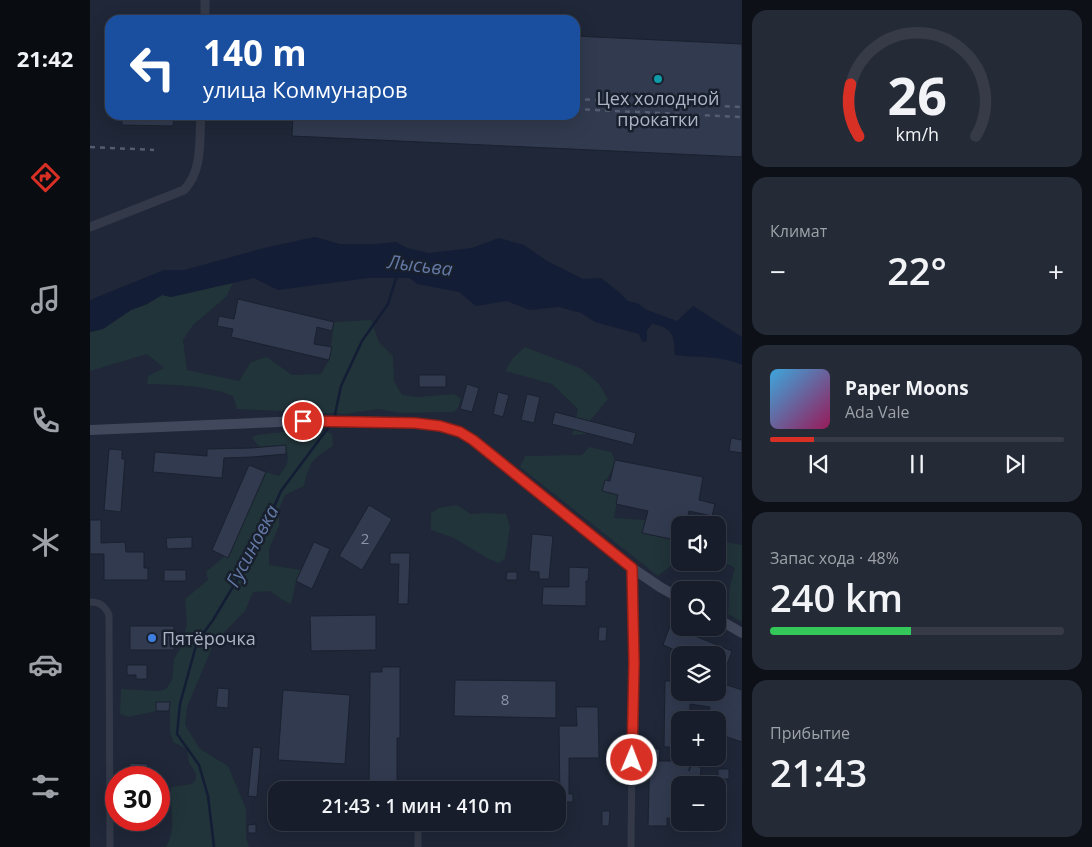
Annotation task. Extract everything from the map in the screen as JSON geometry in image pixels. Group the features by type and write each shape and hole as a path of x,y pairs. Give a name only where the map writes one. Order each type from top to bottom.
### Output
{"main road":[{"path":"90,430 303,421 415,423 440,426 460,432 473,440 632,568 671,593"},
{"path":"726,624 742,633"}],"street":[{"path":"205,15 206,0"},
{"path":"90,227 184,190 190,184 196,169 200,120"},
{"path":"631,847 634,663 632,568"},
{"path":"93,602 106,608 109,615 110,847"},
{"path":"418,833 418,847"}],"green space":[{"path":"233,283 226,297 193,325 183,340 187,370 239,381 251,362 267,357 292,375 321,374 329,360 334,322 371,320 379,342 393,356 394,381 402,395 418,397 454,394 461,399 457,410 452,412 401,413 379,409 344,414 237,409 233,396 223,392 191,386 147,384 148,376 164,368 147,354 90,371 90,332 103,329 131,310 147,304 162,295 171,297"},
{"path":"525,347 582,369 599,384 608,399 589,422 586,434 572,435 578,409 552,384 505,371 513,358"},
{"path":"317,428 332,434 333,446 316,458 310,466 304,486 285,495 279,509 279,526 269,549 269,565 301,570 296,581 291,604 270,591 253,592 245,611 214,643 187,707 185,725 200,749 228,766 246,809 246,838 249,847 166,847 172,826 171,787 192,784 196,780 196,773 189,763 187,749 173,742 170,731 170,703 156,702 156,711 129,717 120,714 121,689 159,691 166,689 172,680 174,659 181,647 187,624 185,599 208,580 206,572 225,556 228,557 266,472 279,476 285,468 288,454 285,445 260,447 252,438 257,435"},
{"path":"589,447 611,452 615,460 602,491 618,495 614,518 645,520 643,533 669,539 671,543 671,565 658,576 520,467 525,456 582,455"},
{"path":"457,505 471,514 506,514 510,527 505,558 499,563 454,538 431,530 431,513 439,508"},
{"path":"726,542 742,545 742,622 728,614 730,585 735,568 726,563"}],"water":[{"name":"Лысьва","path":"315,237 340,244 396,242 407,248 429,253 472,248 499,238 524,245 547,261 583,279 601,278 628,301 637,303 647,310 677,321 693,306 742,337 742,365 717,358 675,355 673,338 669,331 652,324 647,330 647,341 642,342 639,334 595,322 581,313 559,307 530,310 507,301 476,306 459,292 417,284 410,278 368,278 278,290 254,278 171,297 162,295 147,304 131,310 103,329 90,332 90,300 164,270 184,270 268,247"}],"building":[{"name":"Цех холодной прокатки","path":"580,36 742,44 742,157 292,136 293,120 580,120"},
{"path":"122,120 174,120 173,126 122,125"},
{"path":"238,299 334,322 332,331 317,327 314,344 332,347 329,360 231,337 233,329 217,326 219,316 234,319"},
{"path":"419,375 446,375 446,387 419,387"},
{"path":"467,384 479,388 472,412 460,409"},
{"path":"498,392 509,395 503,417 493,414"},
{"path":"527,394 540,397 534,423 521,420"},
{"path":"555,412 636,433 633,445 552,424"},
{"path":"731,438 742,440 742,453 729,451"},
{"path":"286,445 286,454 224,458 222,478 153,472 155,452 207,456 207,449"},
{"path":"109,449 122,450 122,459 125,459 121,512 104,510"},
{"path":"615,460 703,477 699,500 715,504 712,516 689,511 688,516 671,516 671,539 642,533 648,511 616,504 618,495 602,491 605,480 610,481"},
{"path":"249,465 266,472 228,558 212,550"},
{"path":"369,505 392,519 362,570 339,556"},
{"path":"90,520 101,520 101,543 125,542 126,552 144,552 144,568 148,568 148,580 104,580 104,554 90,554"},
{"path":"532,534 553,536 549,579 539,579 539,572 529,571"},
{"path":"192,537 192,548 167,549 166,538"},
{"path":"314,542 330,549 312,589 296,581"},
{"path":"390,553 410,553 408,604 398,604 399,564 390,564"},
{"path":"569,567 589,568 588,581 586,581 586,606 542,605 543,587 569,587"},
{"path":"164,570 186,570 186,581 164,581"},
{"path":"507,572 517,572 517,580 506,580"},
{"path":"376,615 376,650 311,651 310,616"},
{"path":"130,626 174,626 174,650 130,650"},
{"path":"670,626 671,636 695,636 720,646 671,646 671,648 663,645"},
{"path":"599,627 607,627 606,641 598,641"},
{"path":"726,649 732,651 726,667"},
{"path":"127,665 147,665 147,679 136,679 136,675 127,675"},
{"path":"382,667 400,667 400,738 397,738 397,781 369,781 370,672 382,672"},
{"path":"455,680 556,681 556,718 454,716"},
{"path":"665,681 671,681 671,701 726,701 726,685 742,690 742,742 726,737 726,711 709,711 710,707 690,704 690,711 671,711 671,747 664,747"},
{"path":"218,688 229,689 228,708 216,707"},
{"path":"283,690 350,695 345,764 278,760"},
{"path":"156,702 170,702 169,711 156,711"},
{"path":"576,707 598,707 599,758 569,758 569,794 573,794 573,802 566,802 566,781 560,781 559,726 577,726"},
{"path":"253,747 261,748 257,797 248,796"},
{"path":"650,749 660,749 659,761 671,761 671,766 690,766 689,771 691,766 701,767 700,776 671,776 671,818 667,818 667,826 648,826"},
{"path":"130,763 148,764 148,766 130,766"},
{"path":"718,769 729,769 729,779 726,779 726,776 718,776"},
{"path":"602,811 610,811 609,826 602,826"},
{"path":"256,824 256,833 248,833 248,825"}],"waterway":[{"name":"Гусиновка","path":"334,419 341,386 362,341 388,304 397,275"},
{"name":"Гусиновка","path":"214,847 208,796 199,765 177,734 180,704 197,642 213,620 255,550 281,491 331,424"}],"railway":[{"path":"580,99 742,107"},
{"path":"580,109 742,117"},
{"path":"90,147 154,150"}],"place":[{"name":"Цех холодной прокатки","path":"658,79"},
{"name":"Пятёрочка","path":"152,638"}],"route":[{"path":"303,421 415,423 440,426 460,432 473,440 632,568 634,663 632,760"}]}
